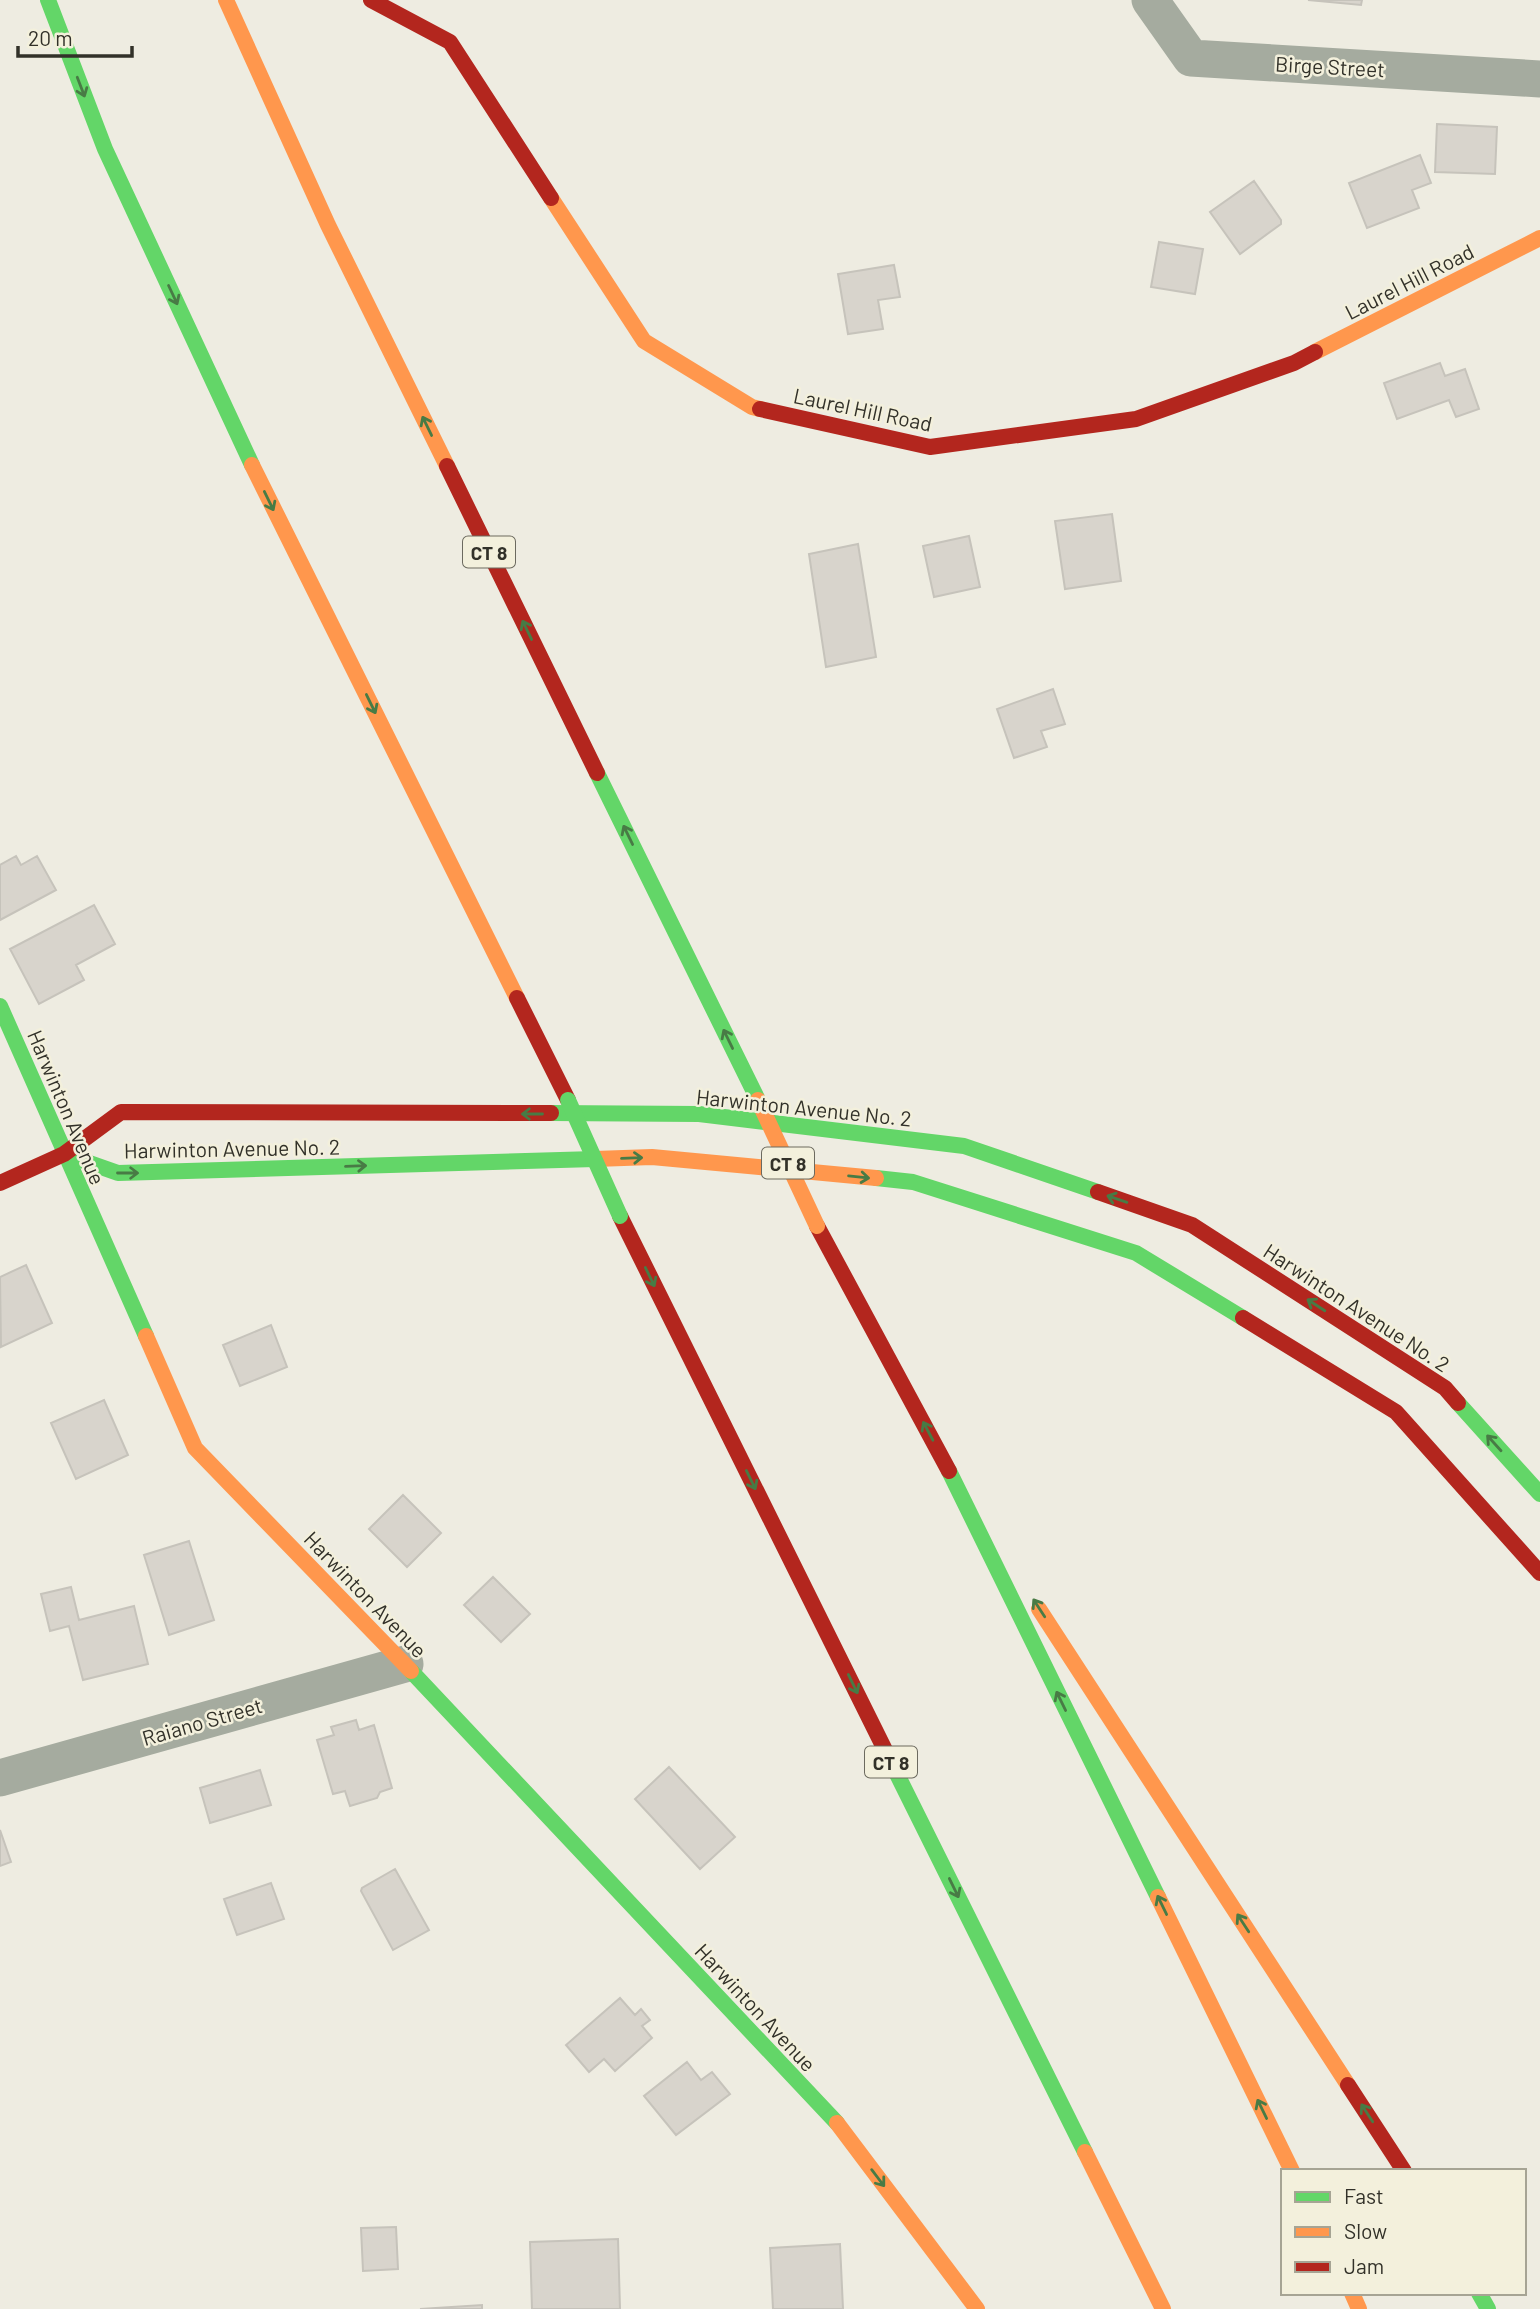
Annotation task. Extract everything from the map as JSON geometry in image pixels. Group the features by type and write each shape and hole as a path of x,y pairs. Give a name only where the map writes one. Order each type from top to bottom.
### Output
{"main road":[{"name":"CT 8","path":"48,0 105,149 266,495 568,1100 620,1216 1163,2309"},
{"name":"CT 8","path":"226,0 328,225 758,1100 817,1226 945,1463 1291,2169"},
{"name":"Laurel Hill Road","path":"371,0 450,42 643,341 752,407 930,447 1136,419 1294,363 1540,238"},
{"name":"Harwinton Avenue","path":"0,1006 195,1448 405,1664 836,2123 977,2309"},
{"name":"Harwinton Avenue No. 2","path":"64,1154 121,1112 699,1114 964,1146 1192,1225 1445,1388 1540,1494"},
{"path":"0,1182 64,1154"},
{"name":"Harwinton Avenue No. 2","path":"64,1154 118,1174 652,1157 913,1182 1136,1253 1396,1412 1540,1573"},
{"path":"945,1463 1403,2169"}],"street":[{"name":"Birge Street","path":"1150,0 1192,58 1540,79"},
{"name":"Raiano Street","path":"0,1778 405,1664"}],"building":[{"path":"1308,0 1362,0 1361,5"},
{"path":"1437,124 1497,127 1495,174 1435,172"},
{"path":"1420,155 1431,183 1412,190 1419,208 1367,228 1349,183"},
{"path":"1254,181 1281,220 1281,224 1240,254 1210,212"},
{"path":"1159,242 1203,249 1195,294 1151,287"},
{"path":"894,265 900,297 878,300 883,329 848,334 838,274"},
{"path":"1440,363 1445,376 1465,369 1479,409 1456,417 1449,400 1397,419 1384,383"},
{"path":"1112,514 1121,581 1065,589 1055,521"},
{"path":"969,536 980,587 934,597 923,546"},
{"path":"858,544 876,657 826,667 809,554"},
{"path":"1053,689 1065,724 1041,731 1047,747 1014,758 997,709"},
{"path":"16,856 21,865 37,856 56,890 0,920 0,865"},
{"path":"94,905 115,944 76,965 84,980 39,1004 10,949"},
{"path":"26,1265 52,1323 1,1347 0,1277"},
{"path":"271,1325 287,1367 240,1386 223,1345"},
{"path":"104,1400 128,1455 76,1479 51,1423"},
{"path":"403,1495 441,1533 407,1567 369,1529"},
{"path":"189,1541 214,1620 169,1635 144,1555"},
{"path":"493,1577 530,1614 501,1642 464,1605"},
{"path":"71,1587 79,1620 134,1606 148,1664 83,1680 69,1626 50,1631 41,1594"},
{"path":"356,1720 359,1730 374,1725 392,1788 380,1792 377,1798 350,1806 345,1791 333,1794 317,1740 334,1735 331,1727"},
{"path":"669,1767 735,1837 700,1869 635,1799"},
{"path":"260,1770 271,1805 210,1823 200,1788"},
{"path":"0,1830 11,1862 0,1866"},
{"path":"395,1869 429,1930 393,1950 361,1891"},
{"path":"271,1883 284,1919 237,1935 224,1899"},
{"path":"620,1998 635,2015 641,2009 650,2020 642,2026 652,2038 615,2071 604,2059 589,2072 566,2045"},
{"path":"687,2062 701,2080 712,2072 730,2094 676,2135 644,2096"},
{"path":"396,2227 398,2269 363,2271 361,2228"},
{"path":"618,2239 620,2309 532,2309 530,2242"},
{"path":"840,2244 843,2309 773,2309 770,2248"},
{"path":"482,2305 482,2309 420,2309"}],"traffic: fast":[{"path":"48,0 105,149 252,465"},
{"path":"597,773 758,1100"},
{"path":"0,1006 146,1336"},
{"path":"568,1100 620,1216"},
{"path":"551,1113 699,1114 964,1146 1098,1192"},
{"path":"64,1154 118,1173 595,1159"},
{"path":"876,1178 913,1182 1136,1253 1243,1318"},
{"path":"1458,1403 1540,1494"},
{"path":"949,1471 1158,1897"},
{"path":"411,1671 837,2123"},
{"path":"889,1758 1085,2152"},
{"path":"1480,2295 1488,2309"}],"traffic: slow":[{"path":"226,0 328,225 447,466"},
{"path":"551,198 644,341 752,407 760,409"},
{"path":"1315,352 1540,238"},
{"path":"252,465 517,998"},
{"path":"758,1100 817,1226"},
{"path":"595,1159 652,1157 876,1178"},
{"path":"146,1336 195,1448 411,1671"},
{"path":"1039,1609 1348,2085"},
{"path":"1158,1897 1291,2169"},
{"path":"837,2123 977,2309"},
{"path":"1085,2152 1163,2309"},
{"path":"1353,2295 1359,2309"}],"traffic: jam":[{"path":"371,0 450,42 551,198"},
{"path":"760,409 930,447 1136,419 1294,363 1315,352"},
{"path":"447,466 597,773"},
{"path":"517,998 568,1100"},
{"path":"0,1183 64,1154 121,1112 551,1113"},
{"path":"1098,1192 1192,1225 1445,1388 1458,1403"},
{"path":"620,1216 889,1758"},
{"path":"817,1226 949,1471"},
{"path":"1243,1318 1396,1412 1540,1573"},
{"path":"1348,2085 1403,2169"}]}
